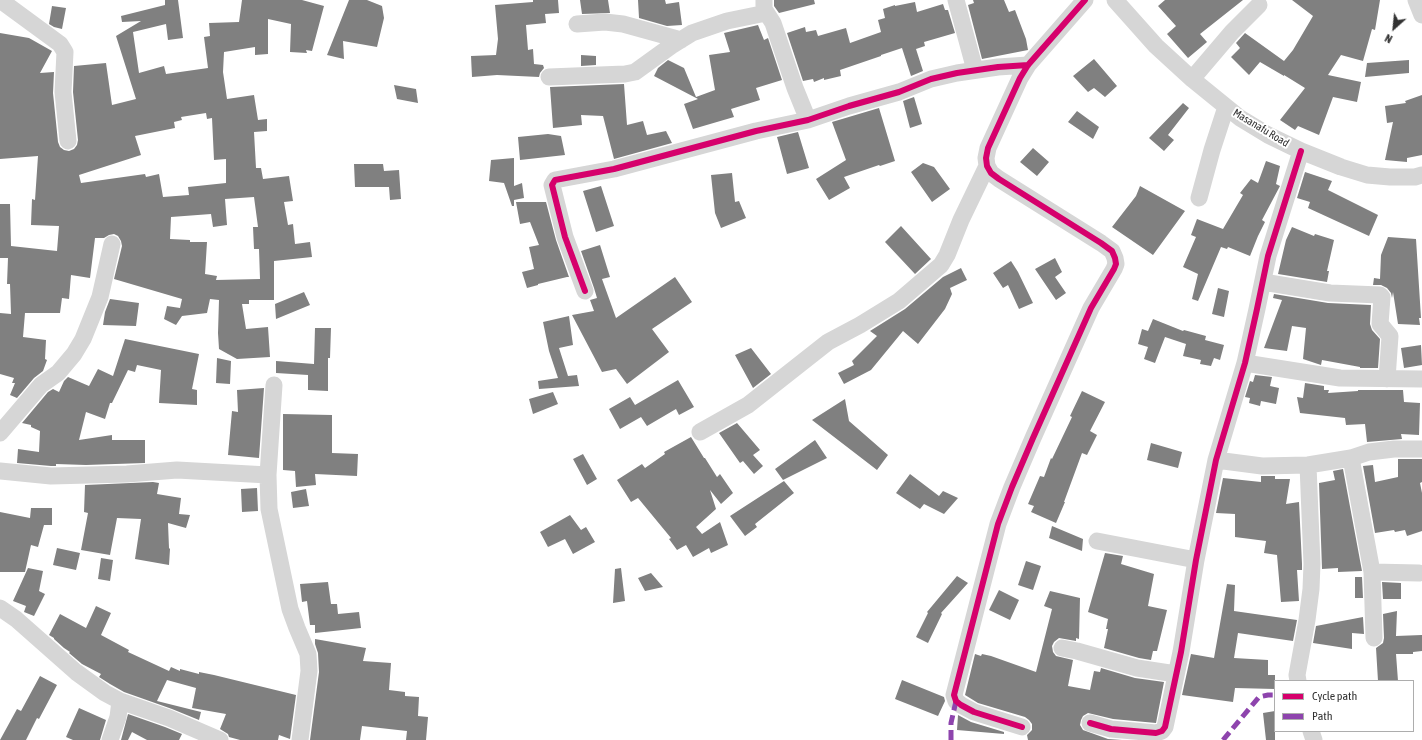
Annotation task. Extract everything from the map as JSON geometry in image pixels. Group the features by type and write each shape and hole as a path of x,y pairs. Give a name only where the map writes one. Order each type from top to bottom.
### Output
{"street":[{"path":"0,0 60,44 65,52 63,92 68,142"},
{"path":"956,0 975,70"},
{"path":"1022,727 982,716 956,701 954,695 998,524 1033,438 1092,308 1116,264 1112,251 1101,243 998,179 991,173 987,166 986,158 988,148 1020,78 1028,65 1085,0"},
{"name":"Masanafu Road","path":"1115,0 1156,46 1192,79 1240,118 1268,135 1300,151 1341,167 1367,175 1390,177 1415,177 1422,175"},
{"path":"1416,0 1422,15"},
{"path":"549,77 625,74 635,72 692,33 765,6 773,23 795,88 808,120"},
{"path":"1192,79 1232,32 1259,6"},
{"path":"577,24 605,22 623,24 681,40"},
{"path":"585,291 565,237 552,185 555,180 614,169 808,120 849,106 899,92 931,79 975,70 1028,65"},
{"path":"1199,198 1226,107"},
{"path":"1090,723 1111,729 1156,734 1162,731 1168,720 1196,560 1216,460 1245,363 1272,242 1300,151"},
{"path":"700,432 748,406 828,342 860,326 899,301 936,269 947,255 961,220 987,166"},
{"path":"0,433 41,385 58,373 74,354 83,339 100,297 112,244"},
{"path":"1263,282 1330,293 1380,295 1382,297 1380,324 1390,336 1387,379"},
{"path":"1245,363 1340,378 1422,379"},
{"path":"274,385 268,475 268,509 296,628 308,654 309,671 300,740"},
{"path":"1216,460 1228,463 1262,466 1308,465 1350,458 1369,452 1422,449"},
{"path":"1350,458 1372,572 1374,638"},
{"path":"1298,680 1297,676 1311,589 1312,564 1308,465"},
{"path":"0,471 51,476 127,474 177,470 268,475"},
{"path":"1097,541 1196,560"},
{"path":"1372,572 1419,573"},
{"path":"0,608 16,619 82,676 105,693 120,701 169,718 220,740"},
{"path":"1062,648 1137,668 1176,674"},
{"path":"110,740 118,717 120,701"}],"building":[{"path":"165,0 178,0 183,38 168,40 166,24 133,32 139,73 164,66 166,74 208,68 204,37 210,36 209,23 239,22 242,0 302,0 324,6 312,51 306,50 307,53 290,52 291,24 268,19 268,54 255,55 255,47 224,52 223,72 227,99 254,95 258,120 267,119 267,131 254,132 256,168 261,168 263,179 289,176 293,201 284,202 288,225 293,224 295,244 310,242 312,257 274,261 274,300 249,300 249,304 242,304 246,329 268,327 270,357 237,359 219,349 219,300 210,299 207,313 182,316 176,325 164,319 167,306 180,308 182,299 114,279 122,246 121,241 118,236 114,234 104,238 95,238 90,278 71,275 69,299 62,298 60,313 25,313 23,337 46,340 45,359 47,360 43,371 34,378 17,398 10,395 15,383 12,383 14,378 0,374 0,313 11,314 10,284 7,284 8,258 0,258 0,204 10,204 11,246 57,251 59,226 31,225 32,199 35,200 38,156 0,159 0,33 29,38 52,51 40,73 54,72 53,93 58,142 60,147 69,151 74,149 78,140 73,92 74,66 106,63 112,105 136,99 116,36 141,21 122,22 121,16 165,5","holes":["206,113 207,119 212,118 214,160 226,159 226,183 188,187 189,195 163,197 159,174 146,177 145,174 81,183 79,175 141,155 135,136 175,128 174,122 182,120 181,117","254,197 258,227 253,227 254,249 259,249 260,279 216,280 217,276 205,274 207,242 190,242 190,240 170,239 171,217 211,214 213,227 227,225 225,199"]},
{"path":"349,0 367,0 382,6 384,18 377,47 343,41 344,59 327,55"},
{"path":"533,0 558,0 559,13 545,14 546,23 526,25 528,50 533,49 534,64 543,65 544,68 539,77 497,75 472,77 471,56 496,55 498,39 495,5 533,2"},
{"path":"580,0 608,0 610,13 582,14"},
{"path":"638,0 665,0 666,4 679,2 682,25 667,26 639,18"},
{"path":"774,0 814,0 815,4 779,13 774,6"},
{"path":"973,0 1004,0 1009,12 1015,10 1026,39 1028,50 982,59 968,5 974,3"},
{"path":"1165,0 1243,0 1200,34 1207,42 1188,58 1167,34 1176,26 1158,6"},
{"path":"1292,0 1380,0 1375,30 1372,29 1363,61 1341,55 1328,75 1361,82 1357,102 1333,97 1319,135 1298,126 1295,130 1280,120 1305,88 1260,62 1249,75 1231,57 1240,48 1236,43 1245,33 1284,61 1293,50 1313,16"},
{"path":"915,2 917,12 943,4 945,10 948,10 955,33 924,42 925,46 916,49 923,71 911,76 902,48 840,70 841,76 824,80 824,78 814,82 813,79 803,81 787,33 805,27 806,32 816,30 818,36 846,28 850,43 881,32 878,20 885,18 883,9 895,5"},
{"path":"52,6 66,8 62,29 49,24"},
{"path":"758,25 764,40 768,38 782,80 756,88 760,100 731,109 734,117 693,129 684,104 698,99 654,76 658,68 668,60 684,68 696,97 715,90 709,55 730,52 724,33"},
{"path":"581,55 596,56 596,65 581,66"},
{"path":"1094,59 1117,86 1105,97 1094,88 1088,92 1073,76"},
{"path":"1409,60 1409,73 1365,77 1367,63"},
{"path":"624,84 627,125 643,121 647,135 666,131 672,143 614,159 603,116 581,115 582,125 553,128 550,87"},
{"path":"394,85 416,89 418,103 397,99"},
{"path":"1422,95 1422,155 1407,158 1407,162 1385,160 1393,122 1387,123 1385,106 1406,103 1405,101"},
{"path":"914,97 922,124 910,128 903,101"},
{"path":"1183,103 1189,108 1168,135 1174,140 1164,151 1149,138"},
{"path":"879,108 895,161 844,177 850,188 829,200 816,179 846,160 832,122"},
{"path":"1077,111 1099,127 1093,139 1068,122"},
{"path":"798,132 809,168 787,174 777,137"},
{"path":"548,134 561,136 565,155 520,160 518,137"},
{"path":"1033,148 1049,162 1037,176 1020,162"},
{"path":"514,158 514,186 522,183 524,198 514,200 514,206 512,206 504,183 489,181 491,160"},
{"path":"1266,161 1280,166 1276,184 1280,186 1262,220 1265,222 1250,256 1228,247 1227,249 1221,247 1198,301 1192,299 1198,274 1183,267 1196,237 1191,235 1197,219 1223,229 1243,195 1240,193 1251,179 1258,183"},
{"path":"923,163 934,167 950,189 932,202 911,172"},
{"path":"354,164 383,164 384,171 399,170 401,199 390,200 389,187 355,187"},
{"path":"1305,172 1332,181 1328,190 1378,215 1369,236 1308,208 1310,202 1297,198"},
{"path":"732,173 735,202 739,201 746,218 721,228 715,213 711,175"},
{"path":"601,186 614,226 596,232 583,191"},
{"path":"1140,186 1185,211 1153,255 1112,227 1136,196"},
{"path":"516,202 546,202 556,240 569,277 527,288 522,272 534,269 529,247 539,245 530,222 520,224"},
{"path":"901,226 931,259 915,274 885,242"},
{"path":"1292,227 1314,236 1315,234 1334,240 1327,271 1329,271 1327,282 1278,274 1286,240"},
{"path":"1388,237 1416,239 1421,318 1419,318 1420,325 1398,324 1393,292 1392,298 1391,293 1387,288 1381,285 1373,285 1374,278 1380,279 1381,255"},
{"path":"600,245 610,277 602,279 616,318 675,277 692,302 652,329 669,352 627,384 616,369 602,372 572,315 594,311 590,300 597,298 581,251"},
{"path":"1055,258 1062,272 1055,277 1066,293 1056,300 1035,269"},
{"path":"1011,261 1033,303 1019,309 1008,285 1003,288 993,273"},
{"path":"961,268 967,280 950,288 952,294 945,309 918,344 903,331 871,370 844,384 838,373 854,365 852,361 877,336 870,331 905,309 943,277"},
{"path":"1218,288 1229,291 1224,317 1212,314"},
{"path":"304,292 310,305 276,319 275,304"},
{"path":"1274,294 1328,303 1371,305 1370,324 1372,330 1380,339 1378,368 1360,368 1322,360 1321,365 1303,359 1306,328 1292,326 1287,351 1264,348 1282,300 1273,298"},
{"path":"110,299 139,303 136,326 103,325 105,312"},
{"path":"569,316 573,345 559,348 568,376 577,375 579,386 539,389 538,381 558,378 549,351 543,322"},
{"path":"1153,319 1183,331 1206,336 1205,340 1224,345 1220,360 1214,358 1211,366 1200,364 1201,360 1183,356 1186,344 1165,337 1155,363 1144,359 1148,347 1138,344 1142,329 1148,331"},
{"path":"315,328 331,328 330,358 328,358 328,391 308,390 308,375 276,373 276,361 314,364"},
{"path":"125,339 199,354 192,389 197,390 197,405 159,403 161,370 137,365 135,372 128,370 112,403 110,403 105,419 86,412 79,440 112,435 112,440 145,440 145,463 86,465 56,464 56,466 51,466 17,463 18,449 39,452 40,431 31,427 31,425 22,423 48,392 53,389 59,392 64,381 68,377 89,386 98,369 113,376"},
{"path":"1421,345 1422,365 1404,368 1401,348"},
{"path":"751,348 771,374 753,388 735,355"},
{"path":"217,358 231,361 230,384 216,383"},
{"path":"1255,375 1272,377 1270,386 1279,388 1276,404 1261,401 1260,406 1249,403 1250,398 1245,397 1250,381 1253,382"},
{"path":"678,380 694,407 679,415 676,409 647,426 641,417 620,429 609,409 630,397 635,405"},
{"path":"1305,383 1324,386 1324,390 1329,390 1328,393 1358,390 1403,390 1404,402 1420,403 1419,435 1401,434 1402,439 1367,442 1365,424 1346,425 1345,418 1300,413 1297,397 1303,398"},
{"path":"264,388 259,458 228,455 232,411 238,412 237,390"},
{"path":"1082,391 1105,402 1090,431 1097,435 1087,455 1082,453 1056,523 1031,512 1034,506 1028,504 1040,476 1044,477 1051,458 1052,459 1072,417 1070,416"},
{"path":"553,392 558,404 533,414 529,399"},
{"path":"845,399 849,421 888,455 877,470 812,420"},
{"path":"283,414 332,415 332,453 358,454 357,476 315,474 316,485 296,487 295,471 283,470"},
{"path":"737,423 760,450 753,455 763,466 754,474 743,461 740,463 719,433"},
{"path":"691,437 717,477 720,474 733,493 721,504 710,490 716,509 696,527 702,534 720,522 728,545 711,553 709,548 693,557 686,545 677,550 669,539 671,538 638,498 631,502 617,480 642,464 645,468 665,454 664,452"},
{"path":"815,440 827,458 783,480 775,469"},
{"path":"1151,443 1182,452 1178,468 1147,460"},
{"path":"583,454 597,479 587,485 573,459"},
{"path":"1398,459 1422,459 1422,482 1420,483 1422,493 1422,531 1407,536 1405,530 1375,533 1363,466 1373,465 1375,482 1398,477"},
{"path":"1343,469 1362,571 1338,572 1338,568 1322,569 1319,483 1335,480 1333,471"},
{"path":"910,474 939,496 943,491 958,498 944,514 924,504 920,509 896,493"},
{"path":"1261,476 1275,476 1275,479 1290,479 1286,504 1299,502 1302,570 1297,570 1299,601 1281,602 1277,555 1264,553 1266,541 1235,537 1235,514 1216,513 1223,478 1261,482"},
{"path":"784,481 794,493 755,524 757,527 745,536 730,516"},
{"path":"159,483 157,494 181,498 179,514 190,515 186,528 168,523 170,549 169,565 135,559 141,519 117,518 110,555 81,550 88,513 84,512 85,485"},
{"path":"257,488 258,511 242,512 241,489"},
{"path":"306,489 309,506 293,508 291,492"},
{"path":"31,508 52,508 52,525 44,525 38,547 31,545 25,572 0,572 0,512 30,518"},
{"path":"570,515 581,530 586,527 595,542 573,554 565,539 548,547 540,532"},
{"path":"1052,526 1083,539 1082,551 1049,538"},
{"path":"57,548 80,553 76,570 53,565"},
{"path":"1105,553 1123,556 1121,564 1154,574 1148,606 1167,610 1157,651 1153,651 1151,660 1104,648 1108,629 1106,629 1108,619 1088,612"},
{"path":"101,558 113,560 110,581 98,579"},
{"path":"1026,561 1041,566 1033,590 1018,585"},
{"path":"28,568 43,571 39,591 45,594 34,616 24,612 26,606 13,601"},
{"path":"621,568 625,601 613,603 615,569"},
{"path":"651,573 663,587 645,591 638,578"},
{"path":"957,576 968,583 941,613 942,614 928,643 916,637 928,613 927,612"},
{"path":"1355,577 1362,577 1363,598 1355,598"},
{"path":"328,582 331,604 337,604 338,614 359,612 361,628 315,633 315,625 310,625 307,601 302,602 300,584"},
{"path":"1382,582 1401,583 1401,599 1383,599"},
{"path":"1227,584 1235,585 1234,611 1297,620 1293,641 1238,633 1234,658 1268,660 1268,675 1275,675 1274,689 1235,688 1233,702 1182,695 1191,654 1214,658"},
{"path":"999,590 1019,600 1010,620 989,610"},
{"path":"1050,591 1080,598 1079,639 1076,638 1076,641 1059,638 1052,646 1053,652 1056,656 1073,660 1068,686 1090,690 1094,671 1100,672 1101,668 1135,678 1164,682 1156,723 1113,719 1088,713 1083,716 1081,720 1080,725 1083,730 1108,739 1122,740 1028,740 1027,735 1032,730 1032,724 1025,717 978,703 965,695 975,654 981,656 982,654 991,656 1036,672 1052,609 1044,606"},
{"path":"96,606 111,613 101,635 129,650 128,652 169,671 171,667 180,671 180,669 199,674 199,672 296,695 290,739 279,735 278,740 240,740 229,737 228,734 220,729 226,714 192,708 196,688 167,680 157,701 201,712 199,720 124,692 99,677 101,674 82,664 49,635 60,614 86,628"},
{"path":"1397,611 1396,636 1422,635 1422,651 1413,652 1413,654 1396,654 1398,680 1378,680 1376,648 1383,643 1383,614"},
{"path":"1363,617 1364,634 1352,633 1352,649 1313,643 1316,626"},
{"path":"315,639 366,648 363,661 391,663 389,690 405,692 405,696 419,697 418,716 428,717 426,740 406,740 407,731 362,726 360,740 310,740 319,672 318,653"},
{"path":"40,676 57,685 39,719 37,718 26,740 0,740 17,709 21,711"},
{"path":"902,680 944,697 945,701 938,716 895,699"},
{"path":"79,708 106,720 100,740 73,740 66,737"},
{"path":"1274,711 1275,740 1266,740 1263,713"},
{"path":"128,714 182,734 179,740 147,740 132,732 128,740 121,740"},
{"path":"958,715 971,722 1004,732 1004,734 957,730"}],"marked path":[{"path":"1223,740 1259,697 1274,695"},
{"path":"951,740 951,723 956,701"}],"cycle path":[{"path":"1022,727 974,712 956,701 954,695 998,524 1033,438 1091,308 1116,264 1112,251 991,173 987,166 986,158 988,148 1020,78 1028,65 1085,0"},
{"path":"585,291 565,237 552,185 555,180 614,169 756,131 808,120 849,106 899,92 931,79 957,73 998,67 1028,65"},
{"path":"1090,723 1111,729 1156,733 1162,731 1165,727 1181,652 1196,560 1216,460 1245,363 1268,256 1301,151"}]}
